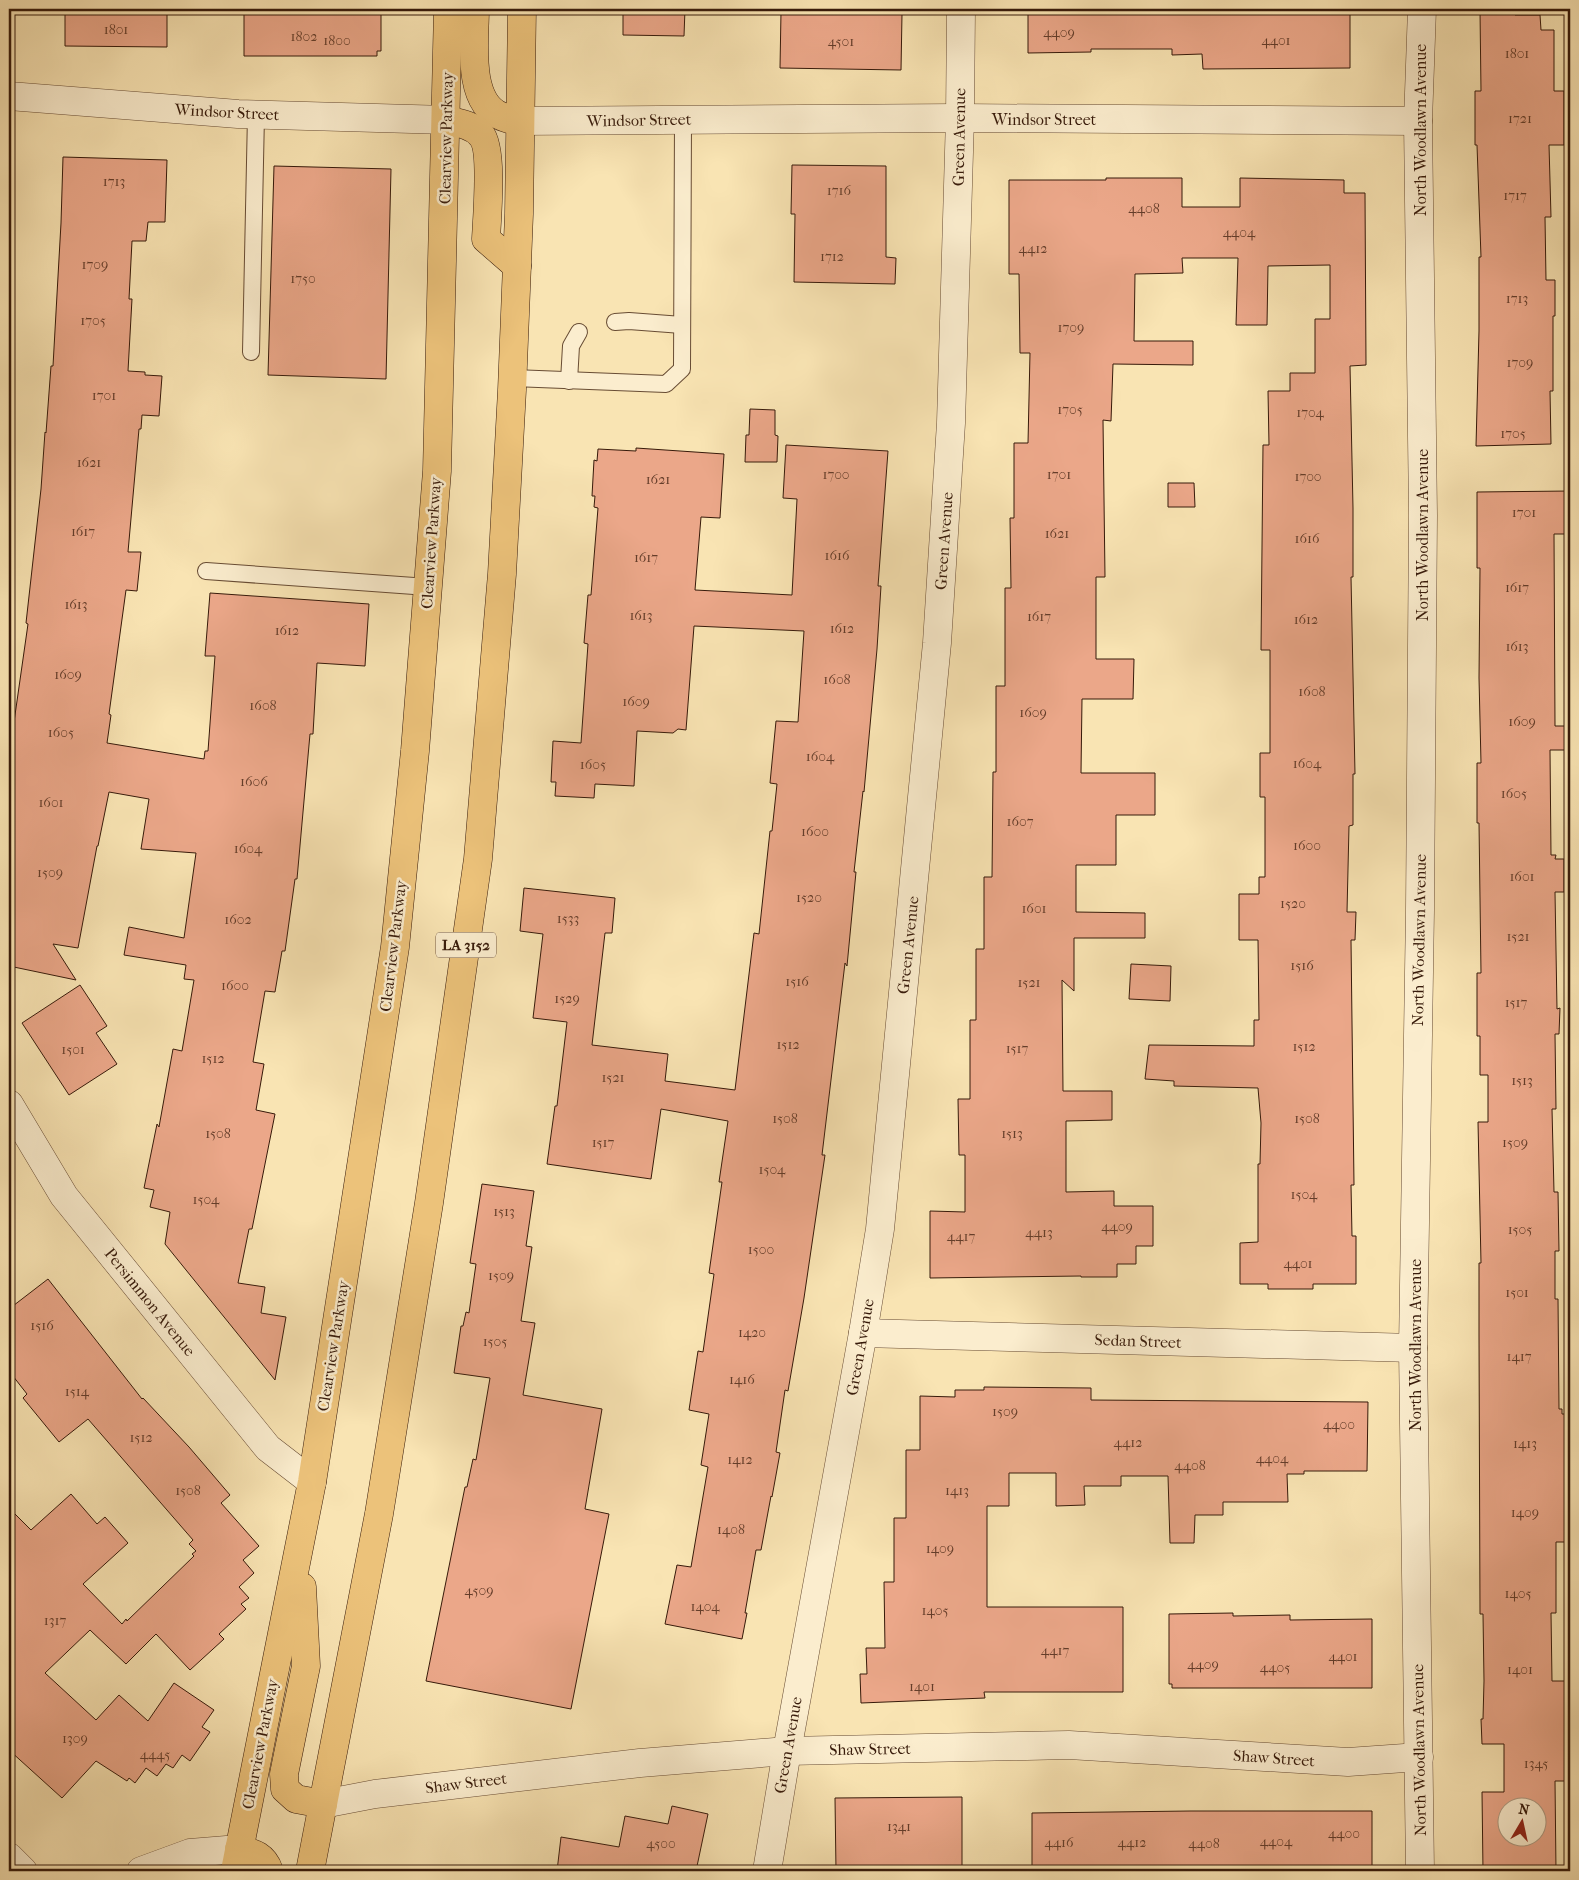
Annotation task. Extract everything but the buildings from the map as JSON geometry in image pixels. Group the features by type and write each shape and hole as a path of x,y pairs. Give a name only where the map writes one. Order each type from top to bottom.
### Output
{"highway":[{"name":"Clearview Parkway","path":"237,1860 312,1482 395,946 415,751 437,471 448,9"},
{"path":"475,9 476,80 483,102 499,116 520,121"},
{"name":"LA 3152","path":"310,1871 380,1514 429,1203 478,859 502,574 513,378 522,9"},
{"path":"446,120 467,125 482,136 488,153 486,239 517,266"},
{"path":"300,1543 306,1666 284,1774 285,1789 296,1799 323,1804"},
{"path":"237,1860 254,1853 266,1861 269,1871"}],"street":[{"name":"Green Avenue","path":"767,1871 880,1229 937,642 951,423 960,118 961,9"},
{"name":"North Woodlawn Avenue","path":"1420,1871 1414,1348 1423,515 1418,120 1422,9"},
{"name":"Windsor Street","path":"9,96 256,115 446,120"},
{"name":"Windsor Street","path":"520,121 960,118 1418,120"},
{"name":"Persimmon Avenue","path":"9,1104 64,1196 268,1448 312,1482"},
{"name":"Sedan Street","path":"863,1333 1414,1348"},
{"name":"Shaw Street","path":"323,1804 375,1794 630,1764 787,1751 1069,1744 1348,1762 1419,1757"},
{"path":"141,1871 190,1853 237,1860"},
{"path":"9,1857 23,1871"}],"lane":[{"path":"251,352 256,115"},
{"path":"513,378 666,384 682,369 683,120"},
{"path":"615,322 629,321 682,325"},
{"path":"569,381 571,346 580,332"},
{"path":"206,570 428,587"}]}
